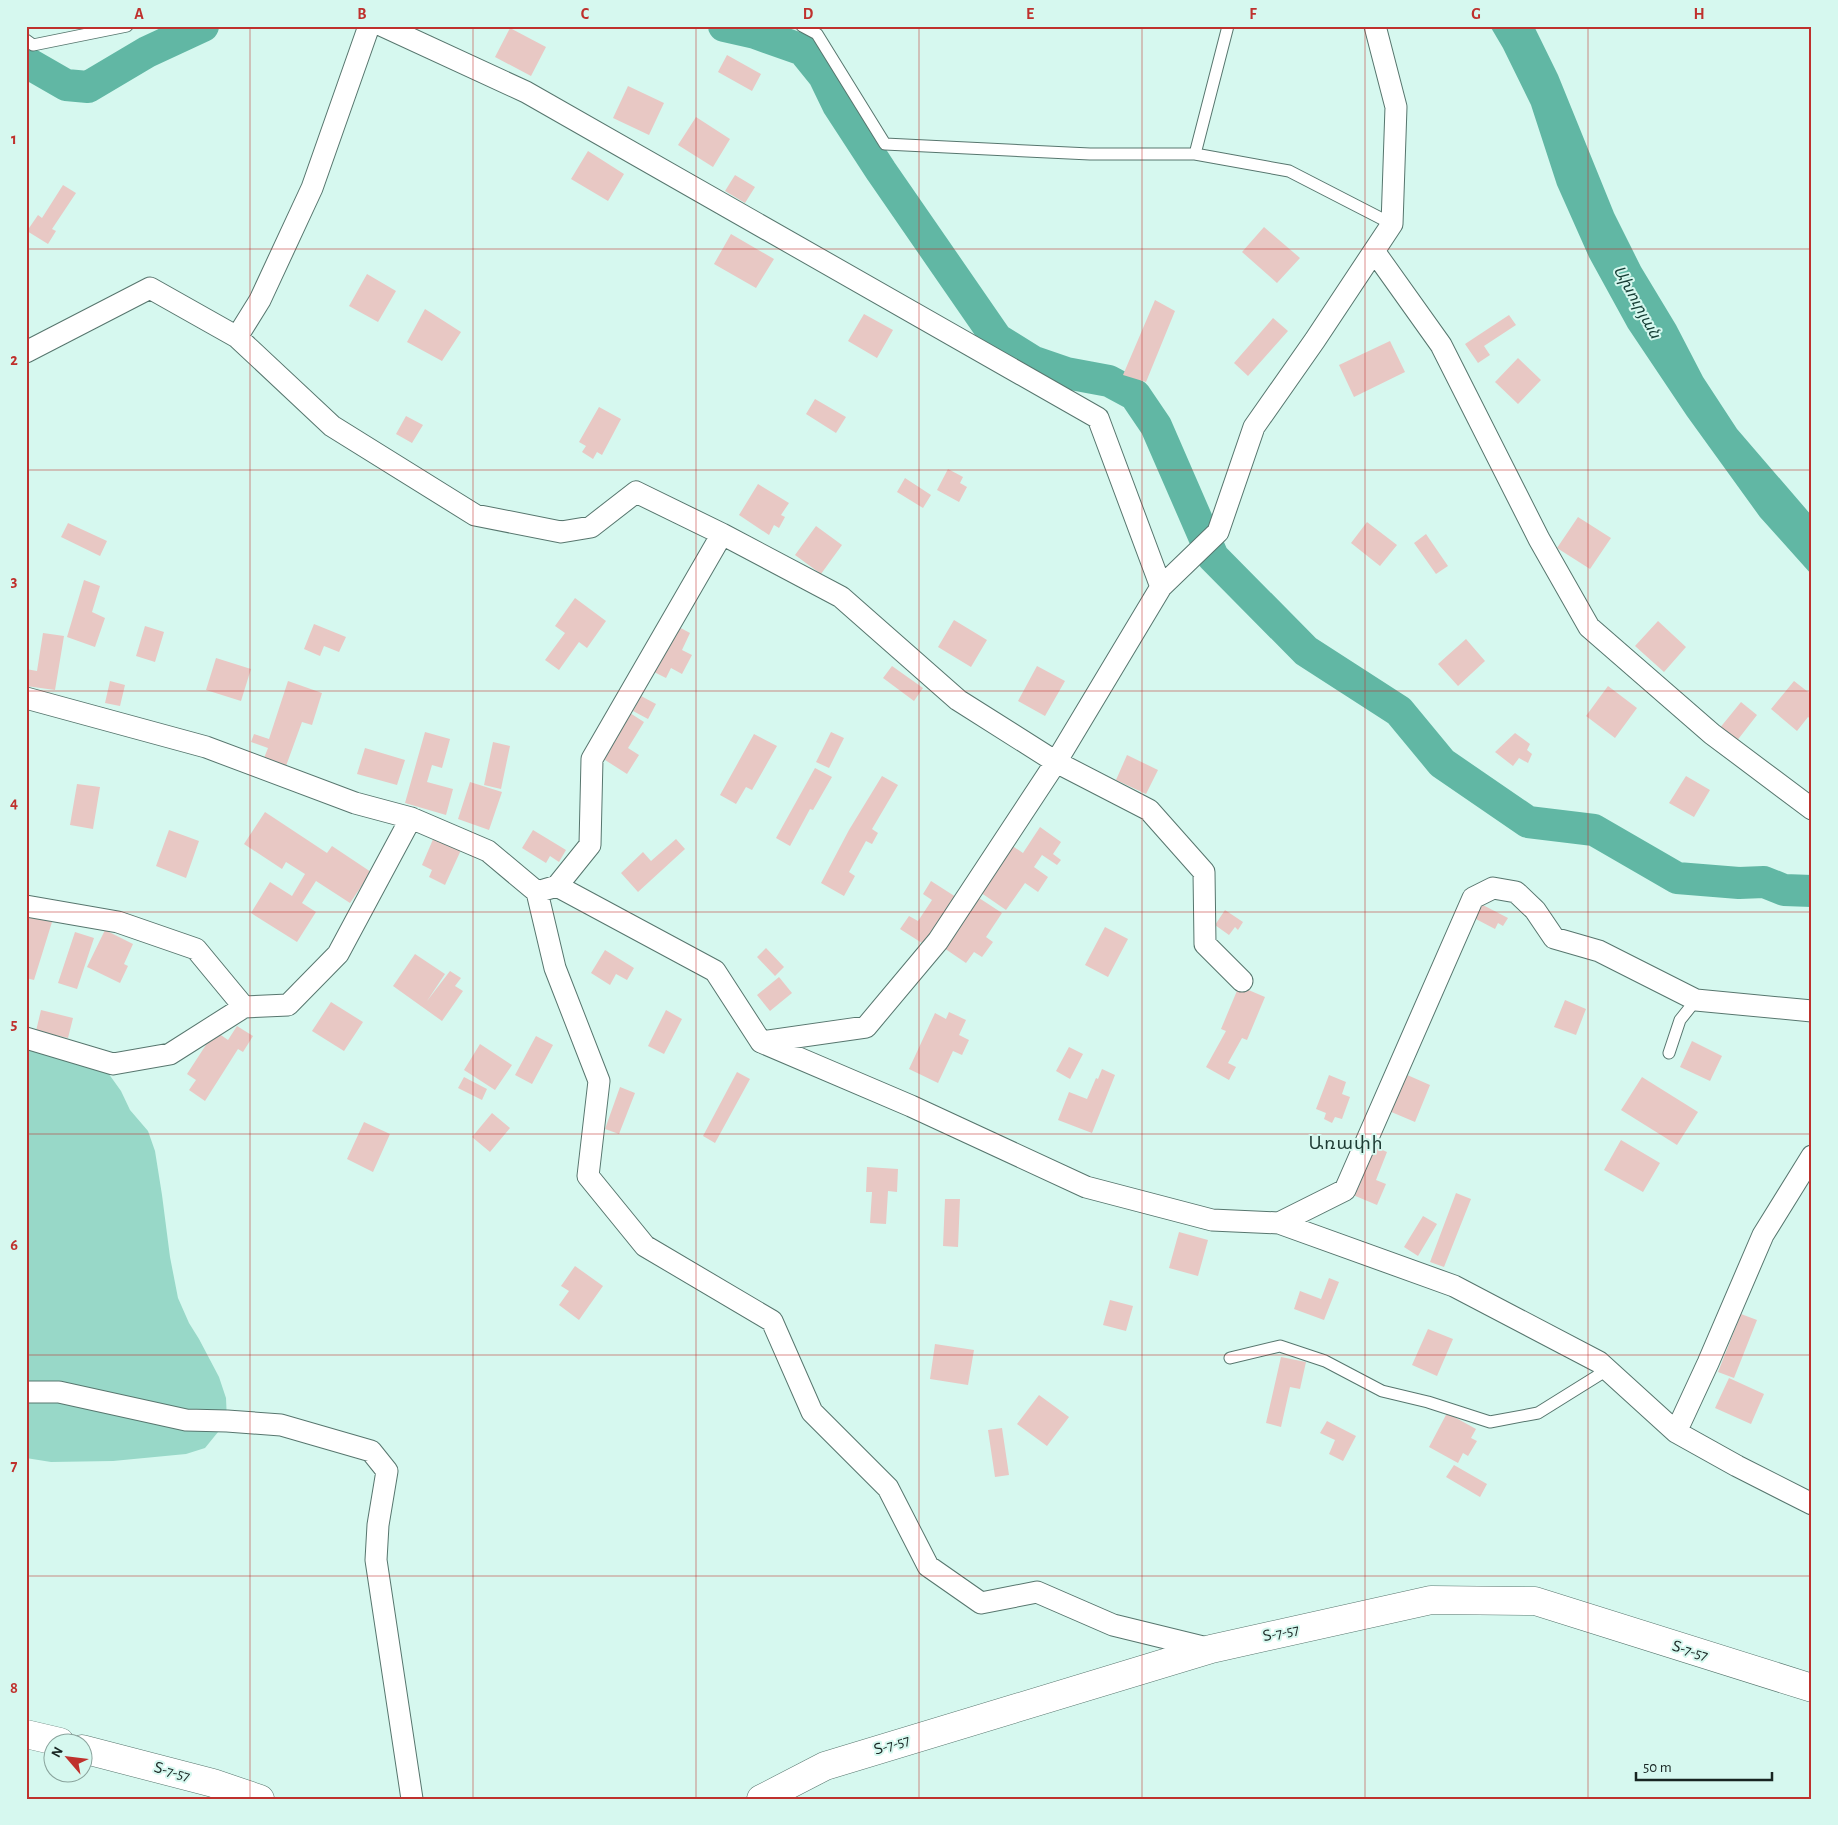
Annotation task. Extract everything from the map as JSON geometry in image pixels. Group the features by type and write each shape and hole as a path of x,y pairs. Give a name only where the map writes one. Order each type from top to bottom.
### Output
{"street":[{"path":"236,337 260,300 312,188 369,26"},
{"path":"383,26 526,92 1098,418 1161,586"},
{"path":"760,1042 866,1027 938,941 1056,762 1161,586 1218,532 1254,427 1315,340 1392,224 1396,107 1374,26"},
{"path":"1374,251 1441,345 1540,539 1589,627 1712,734 1812,809"},
{"path":"26,352 150,288 236,337 332,426 475,515 561,532 591,527 636,492 722,534 842,597 958,700 1056,762 1149,810 1204,872 1204,944 1242,981"},
{"path":"547,889 590,845 592,759 722,534"},
{"path":"26,698 206,747 355,803 411,818 488,851 547,889 715,970 760,1042 911,1106 1086,1187 1212,1220 1279,1223 1454,1286 1598,1362 1676,1432 1737,1466 1812,1504"},
{"path":"26,1038 113,1064 170,1054 244,1007 288,1005 338,954 411,818"},
{"path":"1279,1223 1345,1190 1473,898 1493,888 1516,892 1534,910 1554,938 1599,951 1696,1000 1812,1011"},
{"path":"547,889 555,968 599,1081 588,1176 645,1246 772,1321 812,1412 888,1488 928,1566 981,1603 1037,1592 1113,1625 1211,1649"},
{"path":"26,906 118,922 196,949 244,1007"},
{"path":"1676,1432 1763,1235 1812,1156"},
{"path":"26,1392 59,1392 186,1420 227,1421 281,1426 371,1451 387,1471 378,1525 376,1560 412,1799"},
{"name":"Տ-7-57","path":"761,1799 825,1766 1211,1649 1431,1600 1535,1601 1812,1688"},
{"path":"26,1734 42,1738"},
{"name":"Տ-7-57","path":"92,1751 213,1783 260,1799"}],"lane":[{"path":"26,40 33,45 127,26"},
{"path":"802,26 817,34 885,144 1090,154 1195,154 1289,172 1392,224"},
{"path":"1195,154 1228,26"},
{"path":"1669,1053 1680,1020 1696,1000"},
{"path":"1230,1358 1280,1346 1325,1361 1382,1391 1428,1402 1490,1422 1538,1413 1607,1370"}],"shaded area":[{"path":"26,1044 106,1070 121,1091 130,1110 148,1131 155,1151 170,1257 178,1298 189,1323 219,1377 226,1398 227,1421 205,1448 186,1454 113,1461 51,1462 26,1458"}],"water":[{"name":"Ախուրյան","path":"1490,26 1534,26 1558,75 1614,213 1641,267 1676,325 1703,377 1737,429 1812,516 1812,575 1760,517 1687,416 1628,328 1589,257 1557,185 1531,105"}],"building":[{"path":"510,28 546,47 531,76 495,57"},
{"path":"727,55 761,74 752,91 718,72"},
{"path":"628,86 664,103 649,135 613,118"},
{"path":"696,117 730,139 713,167 678,145"},
{"path":"588,151 624,174 608,201 571,179"},
{"path":"735,175 755,187 745,203 725,191"},
{"path":"63,185 76,193 52,229 56,231 48,244 27,231 38,215 42,218"},
{"path":"1264,227 1300,258 1277,283 1242,252"},
{"path":"731,234 774,259 756,288 714,264"},
{"path":"367,274 396,291 378,322 349,306"},
{"path":"1155,300 1175,311 1146,382 1123,375"},
{"path":"425,309 461,332 442,361 407,342"},
{"path":"864,314 893,330 877,358 848,341"},
{"path":"1509,315 1516,325 1484,346 1490,355 1478,363 1465,344"},
{"path":"1273,318 1288,331 1248,376 1234,363"},
{"path":"1390,341 1405,372 1354,397 1339,365"},
{"path":"1518,358 1541,380 1518,404 1495,382"},
{"path":"815,399 846,417 836,433 806,414"},
{"path":"599,407 621,419 602,455 597,452 593,459 582,452 586,446 579,442"},
{"path":"406,416 423,425 412,443 396,434"},
{"path":"948,469 963,477 960,483 967,487 959,502 937,490"},
{"path":"905,478 931,495 923,508 897,492"},
{"path":"758,484 789,503 781,515 785,517 779,528 774,525 769,535 739,515"},
{"path":"1578,517 1611,538 1590,569 1557,548"},
{"path":"1367,522 1397,545 1380,566 1351,543"},
{"path":"68,523 107,541 100,556 61,537"},
{"path":"816,526 842,545 821,574 795,555"},
{"path":"1426,534 1448,566 1436,574 1414,543"},
{"path":"84,580 100,586 92,612 105,618 95,647 67,637"},
{"path":"575,598 606,621 587,648 579,642 559,670 545,660 565,633 555,626"},
{"path":"954,620 987,640 971,667 938,647"},
{"path":"1658,621 1686,647 1664,672 1635,646"},
{"path":"314,624 346,637 339,652 324,646 320,656 304,649"},
{"path":"675,625 690,633 682,650 692,655 682,674 671,668 666,678 652,671"},
{"path":"145,626 164,632 155,662 136,656"},
{"path":"43,633 64,636 55,690 26,686 26,669 37,671"},
{"path":"1466,639 1485,661 1458,686 1438,664"},
{"path":"216,658 251,669 241,701 206,690"},
{"path":"892,666 923,688 914,701 883,678"},
{"path":"1037,666 1065,681 1045,716 1018,701"},
{"path":"110,681 125,685 120,706 105,703"},
{"path":"288,681 322,693 312,725 302,722 286,766 264,758 268,748 251,742 254,734 269,739"},
{"path":"1794,681 1812,695 1812,720 1808,717 1797,731 1771,709"},
{"path":"1608,686 1637,708 1615,738 1586,716"},
{"path":"641,696 656,704 648,719 633,711"},
{"path":"1741,702 1757,715 1736,742 1719,729"},
{"path":"630,713 644,722 628,748 639,755 627,774 602,758"},
{"path":"425,732 450,739 442,768 432,765 427,782 453,789 446,815 405,803"},
{"path":"831,732 844,738 829,768 816,762"},
{"path":"1515,733 1530,744 1527,750 1532,754 1528,763 1519,758 1513,766 1495,752"},
{"path":"754,734 777,746 752,790 746,787 736,804 720,795"},
{"path":"493,742 510,746 501,789 484,785"},
{"path":"365,748 405,760 397,785 357,774"},
{"path":"1127,755 1158,770 1146,794 1116,780"},
{"path":"815,768 832,777 813,810 810,809 790,846 776,838"},
{"path":"882,776 898,785 872,829 878,833 872,844 866,841 849,872 855,876 844,896 821,883 849,830"},
{"path":"1686,776 1710,790 1694,817 1669,803"},
{"path":"470,782 502,792 489,830 458,819"},
{"path":"77,784 100,787 93,829 70,825"},
{"path":"265,812 327,853 332,846 371,872 350,903 316,881 302,903 316,912 297,942 251,913 270,882 292,896 305,874 286,862 282,869 244,844"},
{"path":"1040,827 1061,842 1053,854 1061,860 1057,865 1042,855 1034,867 1048,877 1038,892 1025,883 1006,910 977,890 1008,843 1023,853"},
{"path":"169,830 199,841 186,878 156,866"},
{"path":"533,830 566,850 559,862 550,856 546,863 522,848"},
{"path":"434,837 461,850 445,885 429,877 432,870 422,865"},
{"path":"676,839 685,849 638,892 621,873 643,852 651,861"},
{"path":"931,881 956,897 925,945 900,929 909,916 918,921 932,900 923,894"},
{"path":"976,896 1002,913 986,937 993,942 982,957 974,952 966,963 941,946"},
{"path":"1479,903 1508,918 1503,926 1498,923 1495,929 1472,917"},
{"path":"1225,910 1243,922 1238,930 1235,927 1229,935 1215,925"},
{"path":"26,914 52,922 34,980 26,978"},
{"path":"1105,927 1128,939 1108,977 1085,965"},
{"path":"105,930 133,944 124,964 128,966 120,983 87,967"},
{"path":"75,932 94,938 77,989 58,983"},
{"path":"766,948 784,967 775,976 757,957"},
{"path":"605,950 634,968 627,980 616,974 610,985 591,973"},
{"path":"415,954 445,974 427,1001 450,971 461,978 455,986 463,991 442,1021 393,986"},
{"path":"779,977 792,993 770,1011 757,995"},
{"path":"1239,986 1265,997 1247,1040 1242,1038 1228,1063 1236,1067 1229,1080 1206,1067 1226,1031 1221,1029"},
{"path":"1565,1000 1586,1009 1576,1035 1554,1027"},
{"path":"331,1002 363,1022 344,1051 312,1031"},
{"path":"41,1010 73,1018 68,1038 36,1031"},
{"path":"666,1010 682,1019 664,1054 648,1046"},
{"path":"949,1012 966,1020 959,1035 969,1040 962,1055 953,1051 938,1083 909,1069 935,1013 946,1019"},
{"path":"237,1026 253,1036 243,1052 238,1049 205,1101 189,1090 196,1080 187,1074 215,1031 228,1040"},
{"path":"536,1036 553,1045 532,1084 515,1075"},
{"path":"1692,1041 1722,1056 1710,1081 1680,1067"},
{"path":"480,1044 512,1065 495,1090 464,1070"},
{"path":"1069,1047 1083,1054 1070,1079 1056,1071"},
{"path":"1102,1069 1115,1075 1092,1133 1058,1120 1069,1092 1087,1099"},
{"path":"737,1072 750,1079 715,1143 703,1136"},
{"path":"1405,1074 1430,1085 1415,1122 1389,1111"},
{"path":"1329,1075 1346,1082 1342,1094 1350,1097 1342,1119 1335,1117 1332,1123 1324,1119 1326,1113 1316,1109"},
{"path":"464,1077 487,1089 482,1100 458,1088"},
{"path":"1642,1077 1698,1112 1677,1145 1621,1110"},
{"path":"620,1087 635,1093 619,1134 605,1129"},
{"path":"492,1113 510,1128 490,1152 472,1137"},
{"path":"364,1122 390,1134 373,1172 347,1159"},
{"path":"1621,1140 1660,1163 1643,1192 1604,1170"},
{"path":"1373,1146 1387,1152 1376,1180 1386,1184 1377,1205 1353,1195"},
{"path":"867,1167 898,1169 897,1192 888,1191 886,1224 870,1223 872,1192 866,1192"},
{"path":"1456,1193 1471,1199 1444,1267 1430,1262"},
{"path":"945,1199 960,1199 958,1247 943,1246"},
{"path":"1423,1216 1437,1224 1418,1256 1404,1247"},
{"path":"1179,1232 1208,1240 1198,1276 1169,1268"},
{"path":"575,1266 603,1286 579,1320 559,1305 569,1291 561,1286"},
{"path":"1329,1278 1339,1282 1324,1320 1294,1309 1300,1291 1321,1299"},
{"path":"1110,1300 1133,1306 1126,1331 1103,1325"},
{"path":"1741,1314 1757,1320 1734,1378 1718,1372"},
{"path":"1428,1329 1453,1339 1437,1376 1412,1365"},
{"path":"935,1344 974,1350 968,1385 930,1379"},
{"path":"1281,1357 1306,1362 1300,1389 1290,1387 1281,1427 1266,1423"},
{"path":"1729,1378 1764,1394 1751,1424 1715,1408"},
{"path":"1039,1395 1069,1417 1047,1446 1017,1424"},
{"path":"1447,1413 1476,1429 1471,1438 1477,1441 1468,1456 1463,1453 1458,1463 1429,1447"},
{"path":"1327,1421 1356,1436 1343,1461 1329,1454 1335,1440 1320,1433"},
{"path":"1002,1428 1009,1475 995,1477 988,1430"},
{"path":"1454,1465 1487,1484 1480,1497 1446,1477"}],"waterway":[{"path":"26,62 66,85 88,87 147,52 203,26"},
{"path":"724,26 755,33 803,50 824,76 838,105 881,171 997,339 1034,362 1066,373 1109,381 1135,395 1156,426 1213,557 1306,651 1399,711 1442,763 1528,822 1594,830 1677,878 1739,883 1764,882 1784,890 1812,891"}],"district":[{"name":"Առափի","path":"1346,1144"}]}
